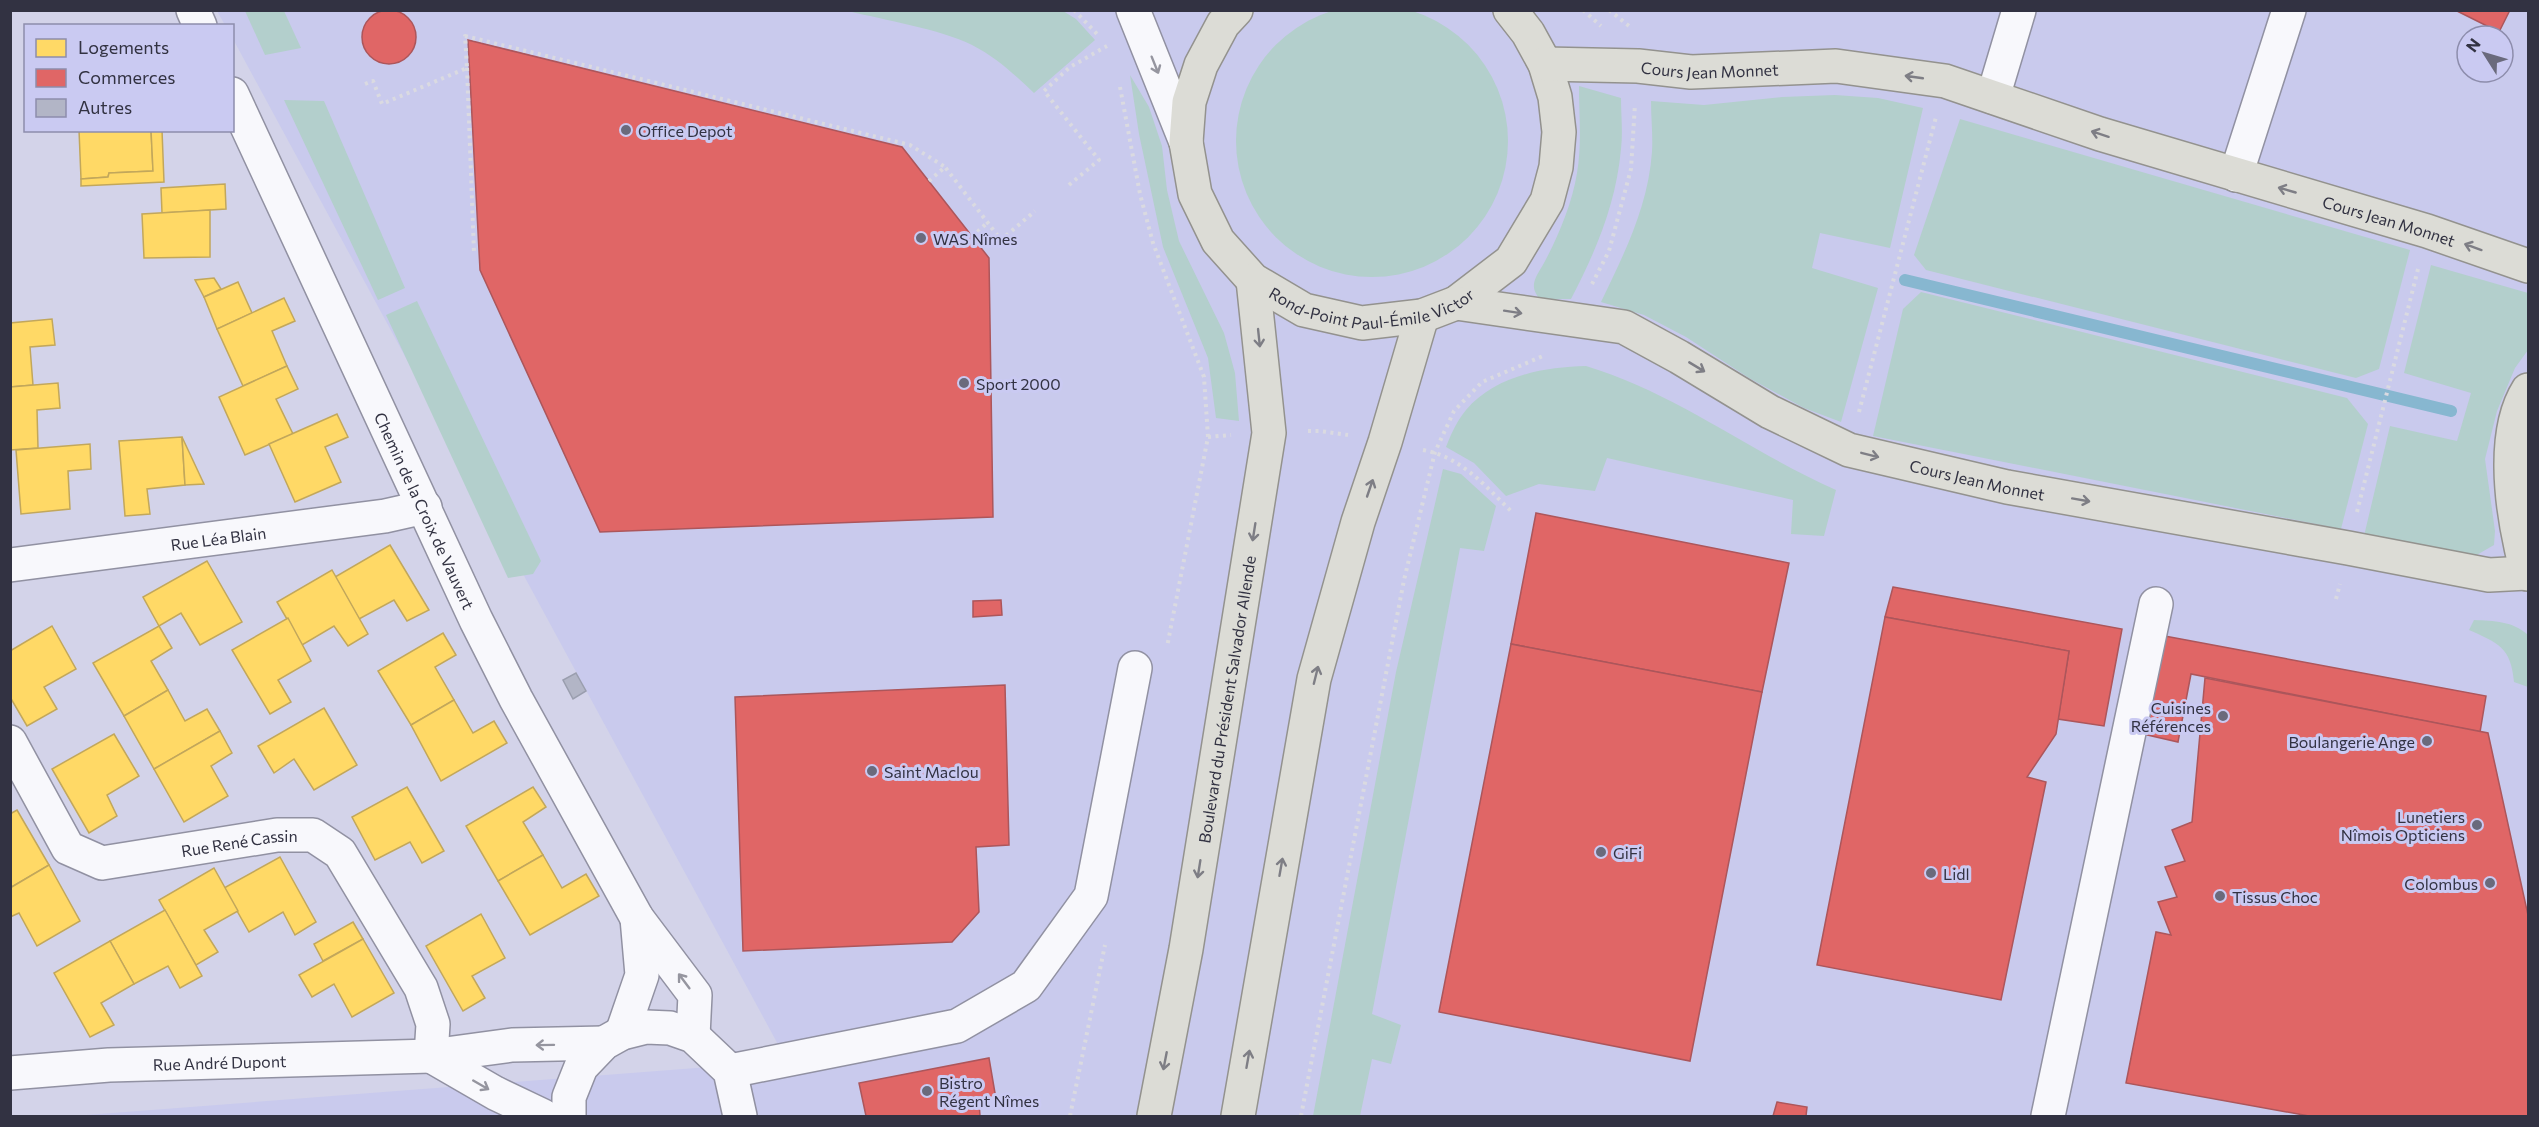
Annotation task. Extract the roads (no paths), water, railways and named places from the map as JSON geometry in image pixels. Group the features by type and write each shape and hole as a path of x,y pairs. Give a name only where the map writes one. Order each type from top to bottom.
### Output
{"main road":[{"name":"Rond-Point Paul-Émile Victor","path":"1236,10 1223,24 1201,65 1189,102 1186,142 1195,194 1218,241 1253,280 1304,310 1362,323 1422,316 1455,303 1511,261 1547,201 1556,167 1559,132 1555,97 1545,64 1528,33 1510,10"},
{"name":"Cours Jean Monnet","path":"1545,64 1638,66 1691,72 1836,66 1945,81 2100,134 2427,231 2529,266"},
{"name":"Boulevard du Président Salvador Allende","path":"1154,1116 1186,949 1269,433 1253,280"},
{"name":"Cours Jean Monnet","path":"1455,303 1623,327 1679,357 1770,412 1849,450 2007,487 2488,575 2528,573"},
{"path":"1238,1116 1314,679 1358,522 1385,442 1422,316"},
{"path":"2528,573 2510,482 2515,425 2529,390"}],"street":[{"path":"193,10 199,24"},
{"path":"1133,10 1186,142"},
{"path":"1993,97 2019,10"},
{"path":"2236,175 2289,10"},
{"name":"Chemin de la Croix de Vauvert","path":"234,98 476,620 516,699 637,918 695,995 693,1036"},
{"name":"Rue Léa Blain","path":"10,565 373,518 425,507"},
{"path":"2048,1116 2156,604"},
{"path":"730,1071 957,1026 1026,986 1090,896 1135,668"},
{"name":"Rue René Cassin","path":"10,742 68,848 102,863 277,835 313,835 340,854 421,988 433,1024 430,1056"},
{"name":"Chemin de la Croix de Vauvert","path":"613,1038 642,975 637,918"},
{"name":"Rue André Dupont","path":"10,1073 109,1065 430,1056 512,1045 613,1038 646,1027 670,1028 693,1036"},
{"path":"693,1036 730,1071 741,1115"},
{"path":"569,1116 569,1097 581,1067 613,1038"},
{"path":"430,1056 495,1093 543,1116"}],"waterway":[{"path":"1905,280 2451,411"}],"place":[{"name":"Office Depot","path":"626,130"},
{"name":"WAS Nîmes","path":"921,238"},
{"name":"Sport 2000","path":"964,383"},
{"name":"Cuisines Références","path":"2223,716"},
{"name":"Boulangerie Ange","path":"2427,741"},
{"name":"Saint Maclou","path":"872,771"},
{"name":"Lunetiers Nîmois Opticiens","path":"2477,825"},
{"name":"GiFi","path":"1601,852"},
{"name":"Lidl","path":"1931,873"},
{"name":"Colombus","path":"2490,883"},
{"name":"Tissus Choc","path":"2220,896"},
{"name":"Bistro Régent Nîmes","path":"927,1091"}]}
